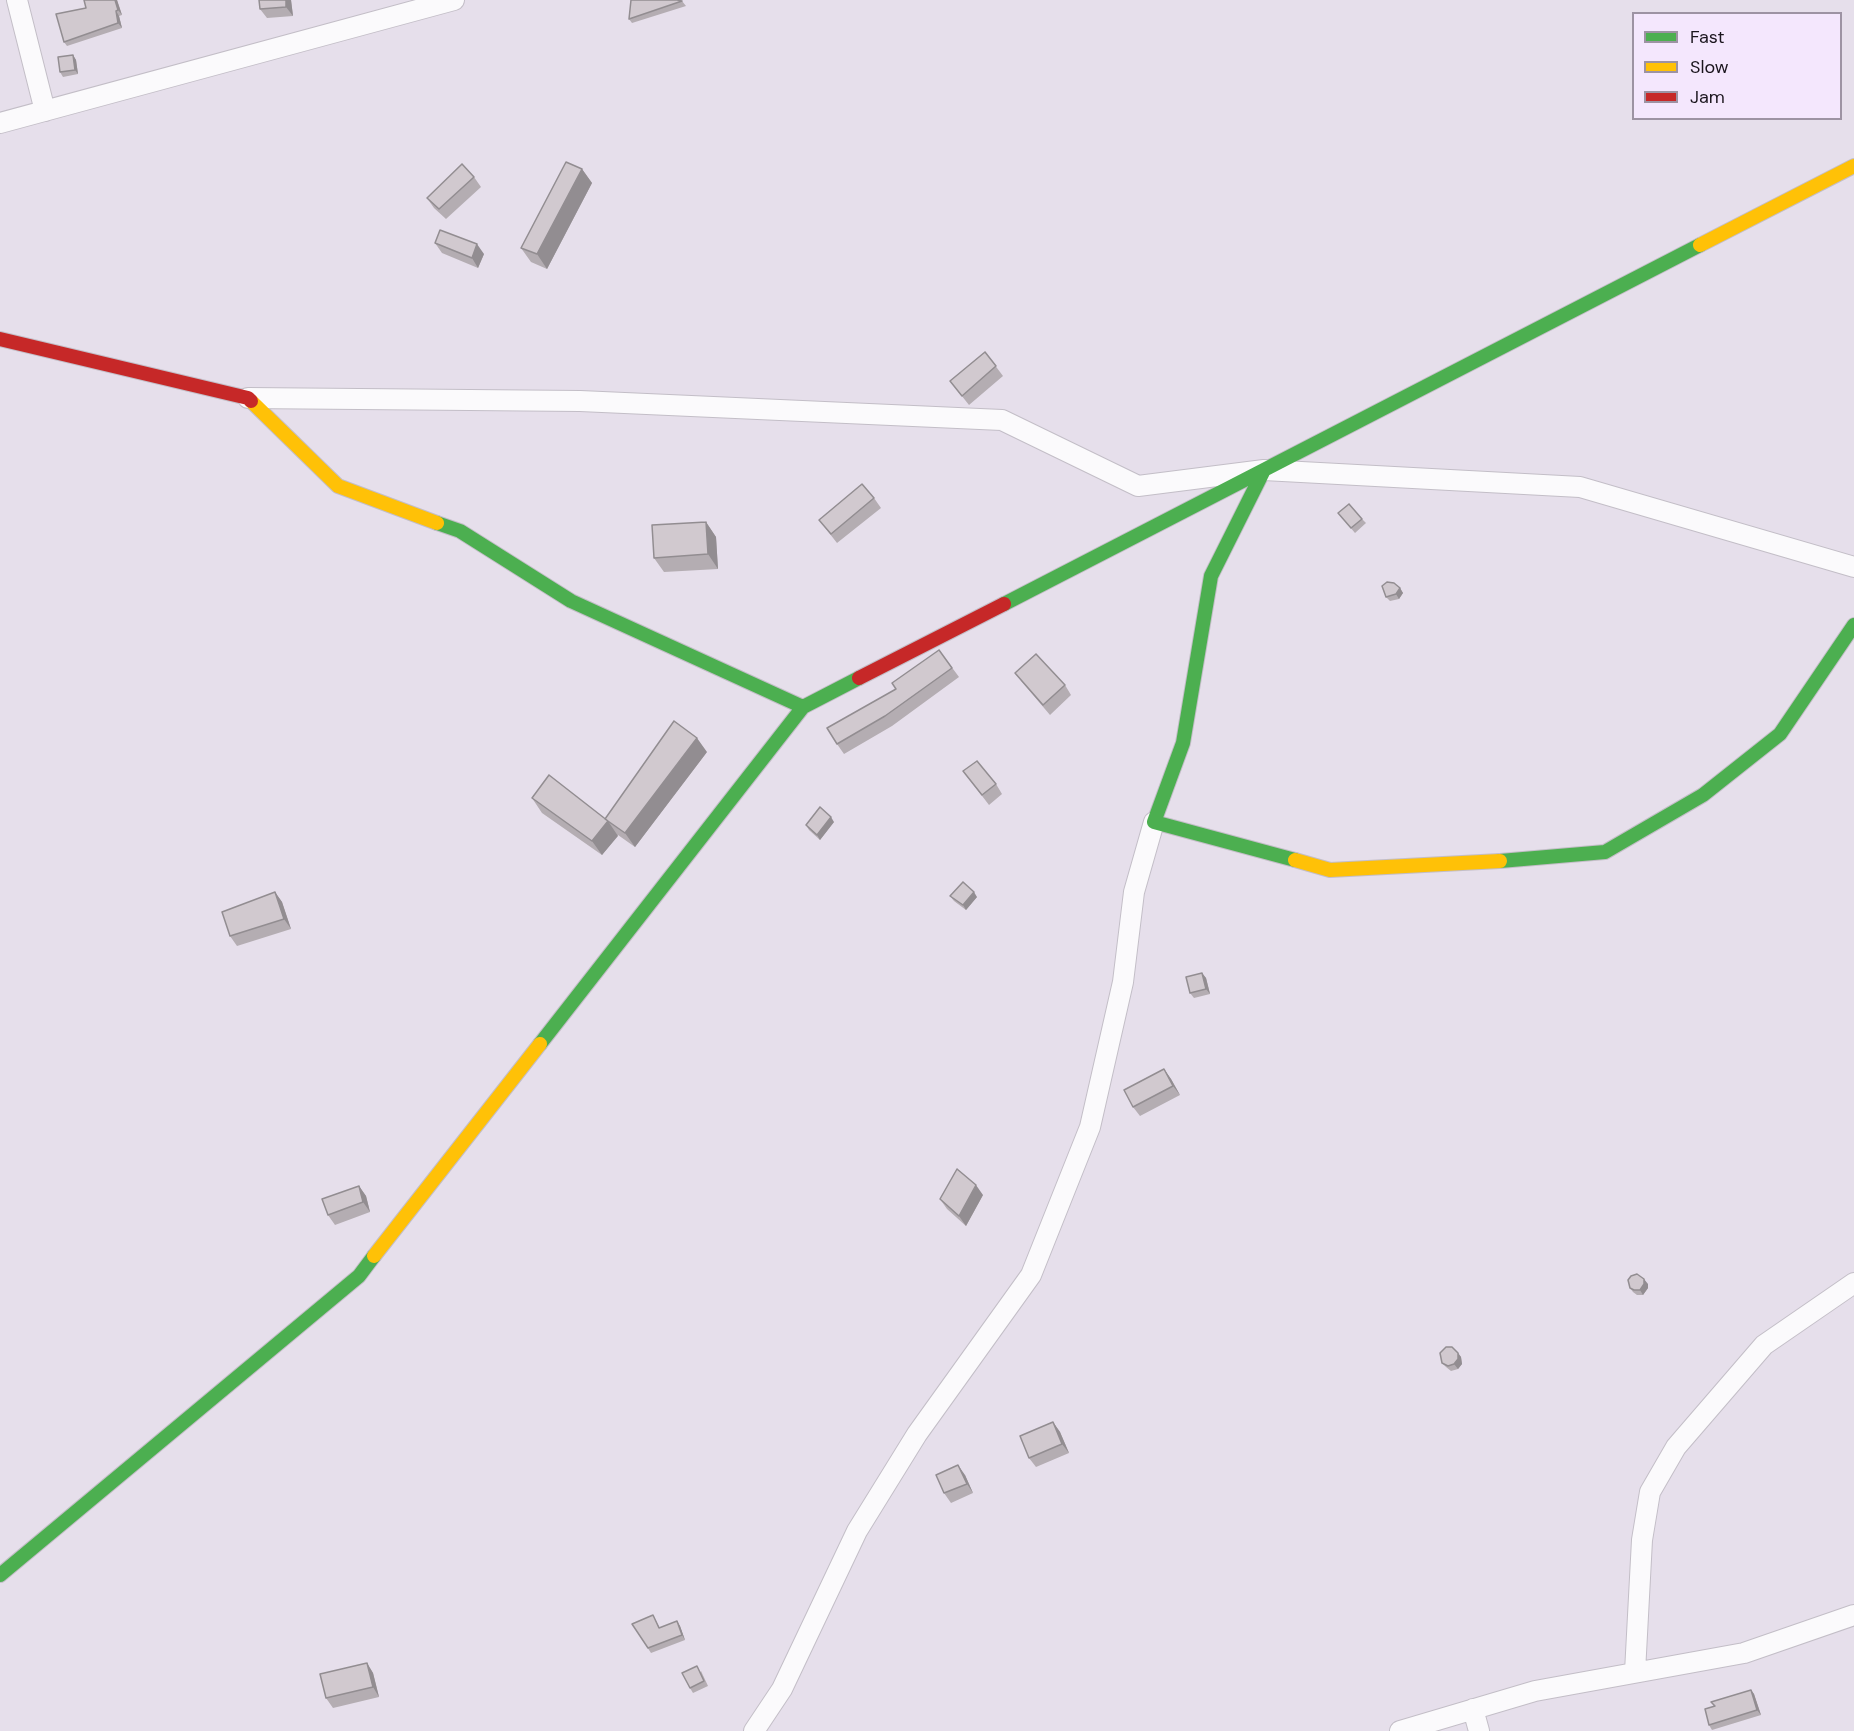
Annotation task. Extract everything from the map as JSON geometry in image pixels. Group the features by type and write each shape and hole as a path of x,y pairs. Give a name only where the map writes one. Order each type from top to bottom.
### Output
{"street":[{"path":"17,0 45,111"},
{"path":"0,123 454,0"},
{"path":"0,1575 359,1276 803,707 1854,166"},
{"path":"0,339 248,398 580,400 1002,420 1138,486 1264,470 1580,487 1854,567"},
{"path":"248,398 338,486 460,531 570,601 803,707"},
{"path":"754,1731 782,1689 856,1531 917,1434 1031,1275 1090,1127 1123,982 1134,892 1154,822 1183,743 1211,576 1264,470"},
{"path":"1154,822 1330,870 1482,862 1605,852 1703,795 1780,734 1854,625"},
{"path":"1635,1672 1642,1540 1650,1492 1677,1447 1764,1345 1854,1283"},
{"path":"1400,1731 1535,1691 1744,1653 1854,1616"},
{"path":"1473,1709 1479,1731"}],"building":[{"path":"84,0 115,0 118,23 64,42 56,14 86,8"},
{"path":"259,0 286,0 286,7 260,9"},
{"path":"631,0 677,0 682,1 629,19"},
{"path":"73,55 75,70 60,72 58,57"},
{"path":"566,162 582,169 537,254 521,248"},
{"path":"462,164 474,177 439,209 427,198"},
{"path":"440,230 477,244 472,258 435,243"},
{"path":"985,352 996,366 962,396 950,381"},
{"path":"862,484 874,498 831,534 819,520"},
{"path":"1349,504 1362,519 1351,528 1338,513"},
{"path":"706,522 708,554 654,558 652,525"},
{"path":"1387,582 1394,583 1400,588 1396,594 1386,597 1382,586"},
{"path":"939,650 952,668 885,716 837,744 827,728 896,689 892,683"},
{"path":"1036,654 1065,685 1043,705 1015,673"},
{"path":"674,721 697,738 625,833 605,819"},
{"path":"977,761 996,784 982,795 963,771"},
{"path":"549,775 608,821 592,841 532,798"},
{"path":"820,807 831,817 817,835 806,825"},
{"path":"963,882 974,892 963,905 950,896"},
{"path":"275,892 284,919 230,936 222,912"},
{"path":"1202,973 1206,989 1190,993 1186,977"},
{"path":"1164,1069 1173,1086 1133,1107 1124,1090"},
{"path":"957,1169 976,1185 959,1216 940,1199"},
{"path":"359,1186 363,1202 328,1215 322,1199"},
{"path":"1637,1274 1644,1279 1644,1284 1640,1290 1634,1290 1630,1288 1628,1280"},
{"path":"1446,1347 1452,1347 1458,1353 1458,1359 1454,1364 1448,1366 1442,1363 1440,1353"},
{"path":"1053,1422 1062,1444 1029,1458 1020,1436"},
{"path":"958,1465 967,1484 944,1493 936,1475"},
{"path":"653,1615 659,1628 677,1621 682,1635 648,1648 632,1624"},
{"path":"367,1663 373,1687 326,1698 320,1674"},
{"path":"697,1666 704,1681 690,1688 682,1673"},
{"path":"1751,1690 1757,1710 1709,1725 1705,1709 1715,1706 1711,1702"}],"traffic: fast":[{"path":"1004,604 1700,245"},
{"path":"1264,470 1211,576 1183,743 1154,822 1295,860"},
{"path":"437,523 460,531 571,601 803,707 859,678"},
{"path":"1500,861 1605,852 1703,795 1780,734 1854,625"},
{"path":"540,1044 803,707"},
{"path":"0,1575 359,1276 374,1256"}],"traffic: slow":[{"path":"1700,245 1854,166"},
{"path":"251,401 338,486 437,523"},
{"path":"1295,860 1330,870 1500,861"},
{"path":"374,1256 540,1044"}],"traffic: jam":[{"path":"0,339 248,398 251,401"},
{"path":"859,678 1004,604"}]}
